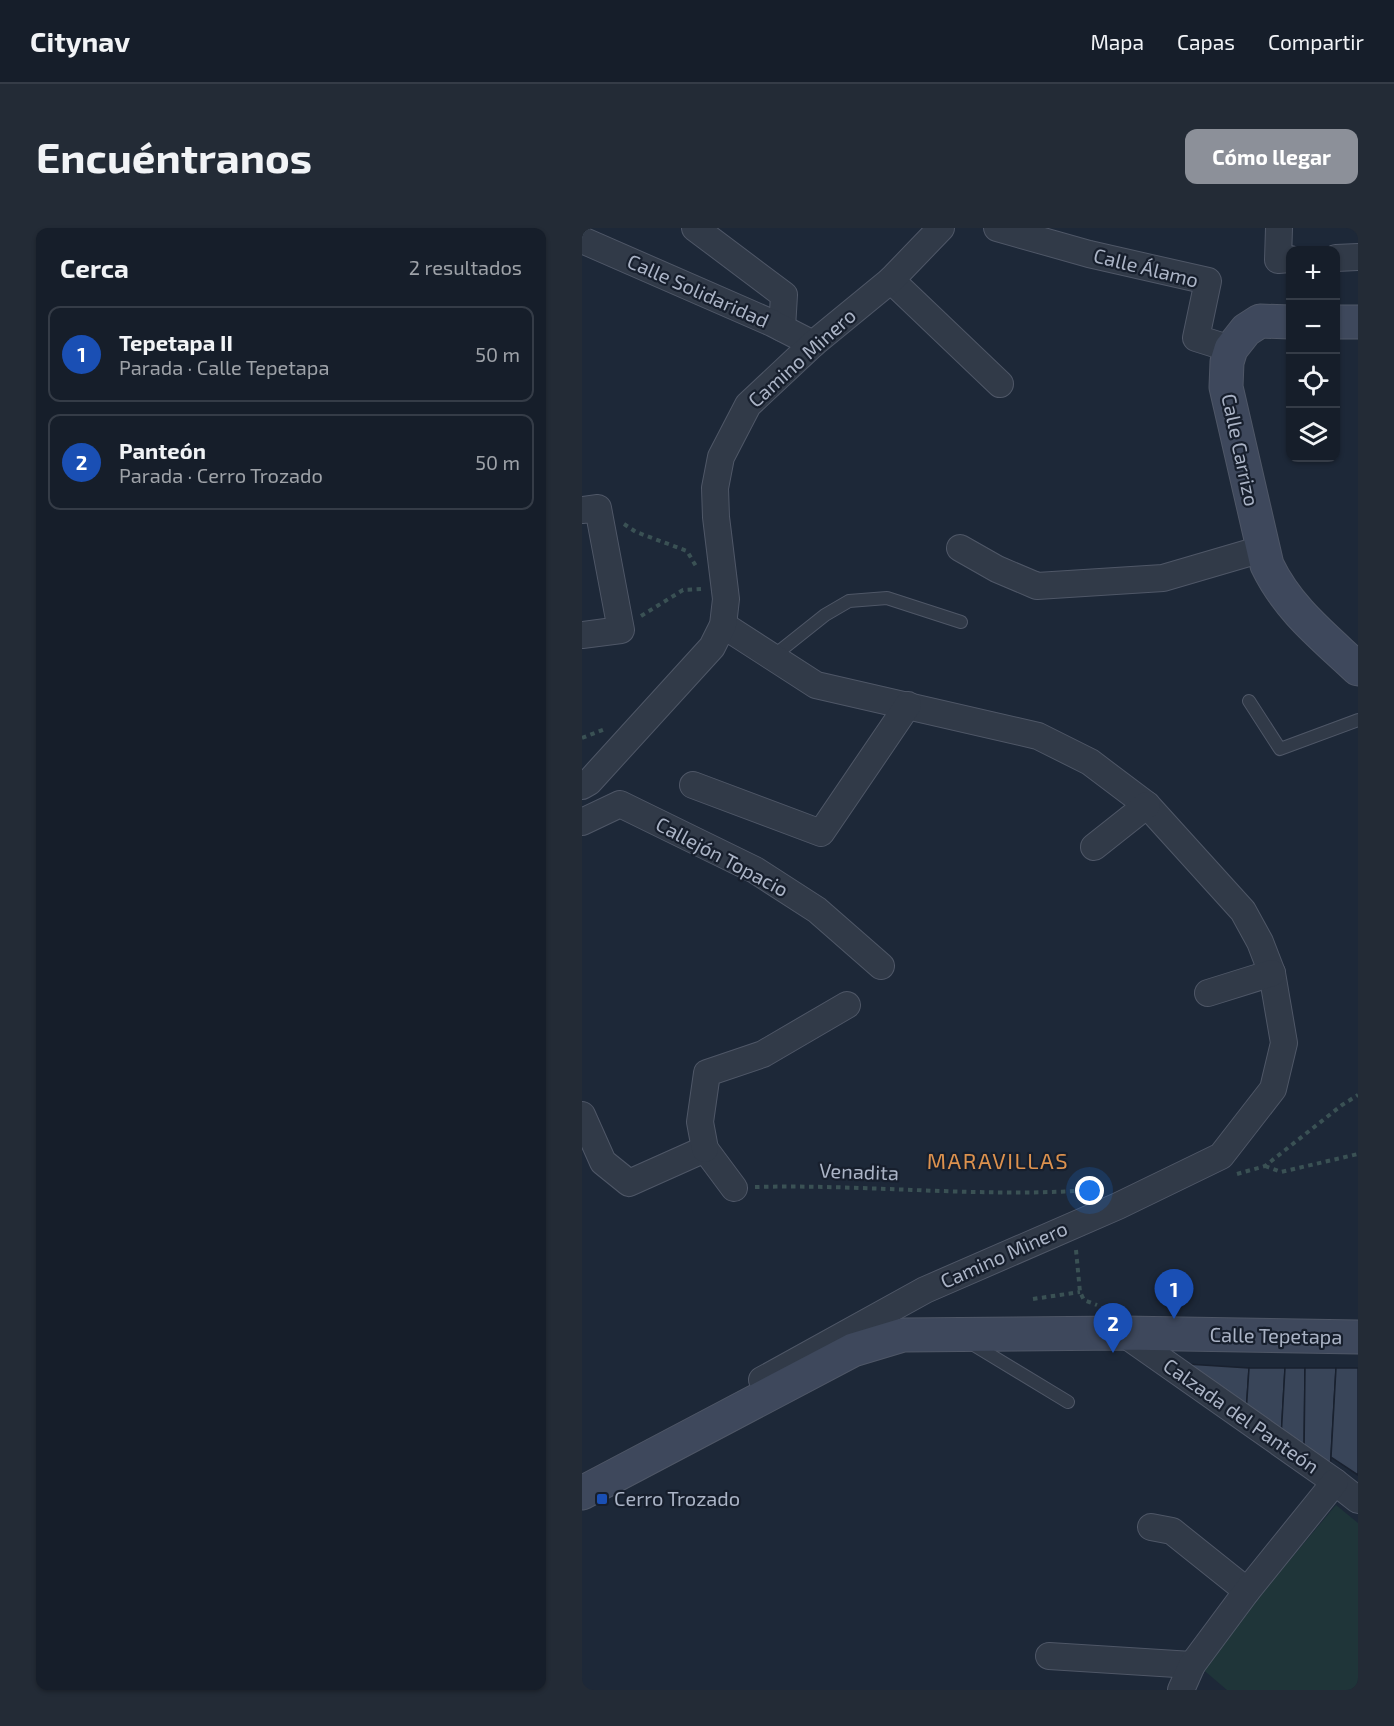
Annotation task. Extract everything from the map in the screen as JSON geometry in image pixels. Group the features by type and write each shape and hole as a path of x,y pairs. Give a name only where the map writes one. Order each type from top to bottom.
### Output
{"street":[{"path":"695,228 784,295 782,328"},
{"name":"Camino Minero","path":"582,786 589,782 712,647 723,625 715,488 721,458 748,405 813,344 891,280 941,228"},
{"name":"Calle Álamo","path":"997,228 1089,254 1208,281 1196,338 1231,349"},
{"path":"1279,228 1284,260"},
{"name":"Calle Solidaridad","path":"582,240 782,328 813,344"},
{"path":"1340,258 1358,257"},
{"path":"891,280 1000,384"},
{"path":"1231,349 1246,330 1260,321 1286,322"},
{"path":"1340,322 1358,322"},
{"name":"Calle Carrizo","path":"1231,349 1227,362 1226,387 1262,549 1278,586 1289,602 1358,669"},
{"path":"582,635 621,630 607,563 590,509"},
{"path":"960,548 997,569 1037,586 1163,578 1262,549"},
{"name":"Camino Minero","path":"652,1455 704,1412 925,1290 1118,1206 1221,1156 1273,1089 1284,1043 1272,973 1260,942 1244,911 1148,805 1090,762 1038,736 816,685 723,625"},
{"path":"693,785 821,833 908,705"},
{"name":"Callejón Topacio","path":"582,822 620,804 755,870 817,910 881,966"},
{"path":"1094,847 1148,805"},
{"path":"1208,993 1272,973"},
{"path":"734,1188 705,1149 700,1122 707,1073 763,1054 847,1005"},
{"path":"582,1115 603,1162 629,1183 705,1149"},
{"path":"582,1493 853,1350 903,1335 1123,1333"},
{"name":"Calle Tepetapa","path":"1123,1333 1358,1337"},
{"name":"Calzada del Panteón","path":"1123,1333 1358,1500"},
{"path":"1181,1690 1192,1665 1247,1591 1335,1482"},
{"path":"1151,1527 1172,1532 1247,1591"},
{"path":"1049,1656 1192,1665"}],"lane":[{"path":"771,658 825,615 849,601 887,598 961,622"},
{"path":"1249,701 1281,748 1358,720"},
{"path":"955,1334 1068,1402"}],"path":[{"path":"590,509 636,532 687,551 698,569"},
{"path":"621,630 683,590 721,594"},
{"path":"1358,1095 1265,1166 1281,1172 1358,1154"},
{"name":"Venadita","path":"734,1188 812,1186 1030,1194 1098,1189"},
{"path":"1033,1299 1080,1292 1076,1246"}],"green space":[{"path":"1336,1505 1358,1523 1358,1690 1227,1690 1200,1667"}],"building":[{"path":"1187,1364 1249,1368 1246,1414"},
{"path":"1249,1368 1285,1368 1281,1438 1246,1414"},
{"path":"1285,1368 1305,1368 1304,1454 1281,1438"},
{"path":"1305,1368 1336,1368 1330,1472 1304,1454"},
{"path":"1336,1368 1358,1368 1358,1475 1331,1457"}],"place":[{"name":"Tepetapa II","path":"1174,1319"},
{"name":"Panteón","path":"1113,1353"},
{"name":"Cerro Trozado","path":"602,1499"}],"district":[{"name":"MARAVILLAS","path":"998,1161"}]}
